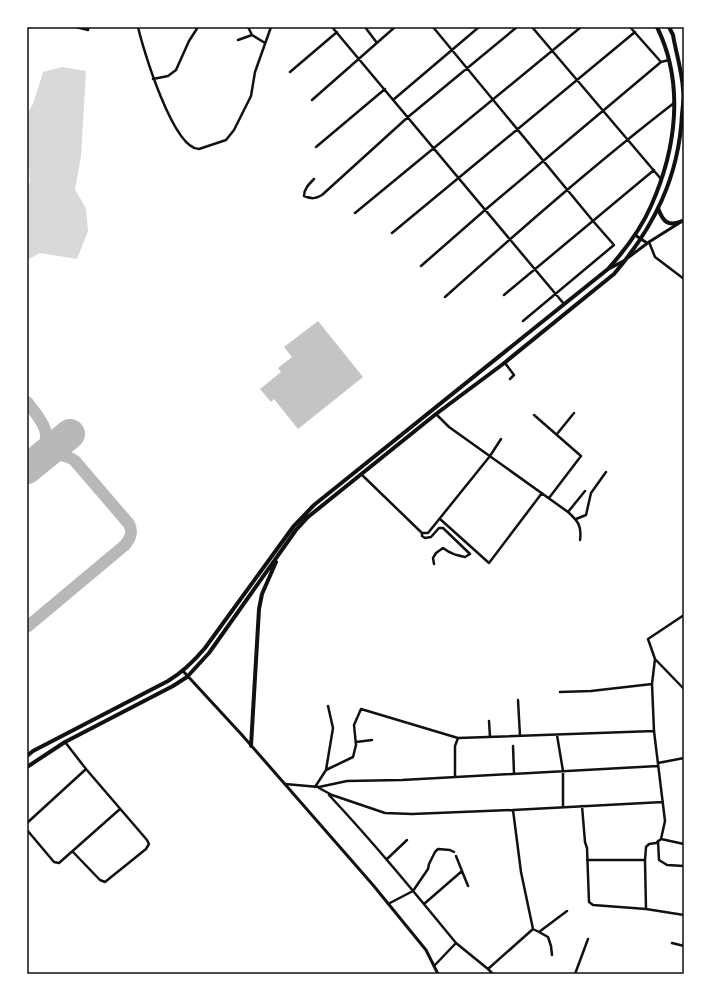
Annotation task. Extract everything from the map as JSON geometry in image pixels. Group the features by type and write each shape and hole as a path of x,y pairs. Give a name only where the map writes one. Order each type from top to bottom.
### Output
{"highway":[{"path":"27,756 168,681 182,672 205,648 293,527 314,505 608,269 635,235 651,206 666,168 674,127 675,102 670,60 657,27"},
{"path":"27,767 65,742 173,686 187,677 209,653 296,530 308,517 360,474 505,362 614,274 650,224 669,182 675,164 682,126 684,89 669,27"},
{"path":"651,206 658,208"},
{"path":"658,208 663,220 669,223 675,224 683,220"},
{"path":"251,746 259,609 262,594 280,553"}],"main road":[{"path":"608,269 626,259"}],"street":[{"path":"27,28 32,27"},
{"path":"76,27 88,30 88,27"},
{"path":"138,27 153,79 164,105 180,133 191,147 199,149 226,140 234,130 251,96 255,72 271,27"},
{"path":"153,79 168,76 176,70 188,41 198,27"},
{"path":"248,27 252,35 265,43"},
{"path":"332,27 565,304"},
{"path":"365,27 377,43"},
{"path":"312,100 395,27"},
{"path":"433,27 614,245 523,321"},
{"path":"393,100 479,27"},
{"path":"314,179 305,190 304,194 304,196 310,199 322,195 408,117 517,27"},
{"path":"532,27 661,180"},
{"path":"355,213 581,27"},
{"path":"630,27 661,62"},
{"path":"290,72 337,32"},
{"path":"392,233 635,32"},
{"path":"238,40 252,35"},
{"path":"421,266 485,210 661,62 670,60"},
{"path":"316,148 384,89"},
{"path":"445,296 627,139 675,102"},
{"path":"504,295 654,170"},
{"path":"626,259 648,242 683,220"},
{"path":"635,235 648,242 655,257 684,279"},
{"path":"505,362 514,376 510,379"},
{"path":"556,434 574,413"},
{"path":"436,414 449,427 568,512 576,519 581,531 580,540"},
{"path":"534,415 581,456 549,498"},
{"path":"422,533 428,533 440,519 490,456 501,439"},
{"path":"576,519 586,515 592,493 606,472"},
{"path":"360,474 422,533 422,536 425,538 431,537 439,528 443,528 470,554 465,557 450,554 444,548 436,553 433,558 434,564"},
{"path":"568,512 585,491"},
{"path":"440,519 489,562 542,493"},
{"path":"684,615 648,639 656,659 684,689"},
{"path":"656,659 652,684 654,730 665,821 660,840 659,860 667,865 684,866"},
{"path":"182,672 251,746 388,904 426,950 438,974"},
{"path":"560,692 591,691 652,684"},
{"path":"518,700 520,736"},
{"path":"317,787 326,770 333,728 328,706"},
{"path":"326,770 354,757 356,742 354,725 361,709 458,738 654,730"},
{"path":"489,721 490,737"},
{"path":"557,735 563,771 563,806"},
{"path":"455,777 455,746 458,738"},
{"path":"356,742 372,740"},
{"path":"65,742 149,844 146,849 104,882 100,880 73,852"},
{"path":"512,746 514,773"},
{"path":"284,784 317,787 348,781 402,780 658,765 684,758"},
{"path":"27,822 86,769"},
{"path":"317,787 363,807 385,813 412,814 663,802"},
{"path":"328,793 387,859 456,943 488,968 493,974"},
{"path":"582,806 585,842 587,848 589,902 593,905 646,909 684,915"},
{"path":"27,830 54,862 62,862 120,810"},
{"path":"513,810 521,872 533,929"},
{"path":"387,859 407,840"},
{"path":"646,909 646,847 649,844 660,840 684,844"},
{"path":"388,904 413,891 428,869 429,864 438,849 450,850 454,852"},
{"path":"456,856 468,886"},
{"path":"587,860 645,860"},
{"path":"424,904 462,871"},
{"path":"539,932 567,911"},
{"path":"533,929 548,937 552,955"},
{"path":"488,968 533,929"},
{"path":"575,974 588,939"},
{"path":"434,966 456,943"},
{"path":"672,943 684,946"}],"shaded area":[{"path":"62,67 86,71 81,157 75,189 86,209 88,231 77,259 40,253 27,260 27,189 30,181 29,167 27,168 27,114 33,104 43,72"}],"building":[{"path":"318,321 363,377 298,429 274,399 271,402 260,389 281,372 278,368 292,357 284,347"}],"taxiway":[{"path":"27,402 41,421 46,434 46,441 40,458"},
{"path":"27,627 125,545 129,540 131,532 129,524 75,461 71,458 63,456 40,458"}],"runway":[{"path":"27,469 70,434"}]}
